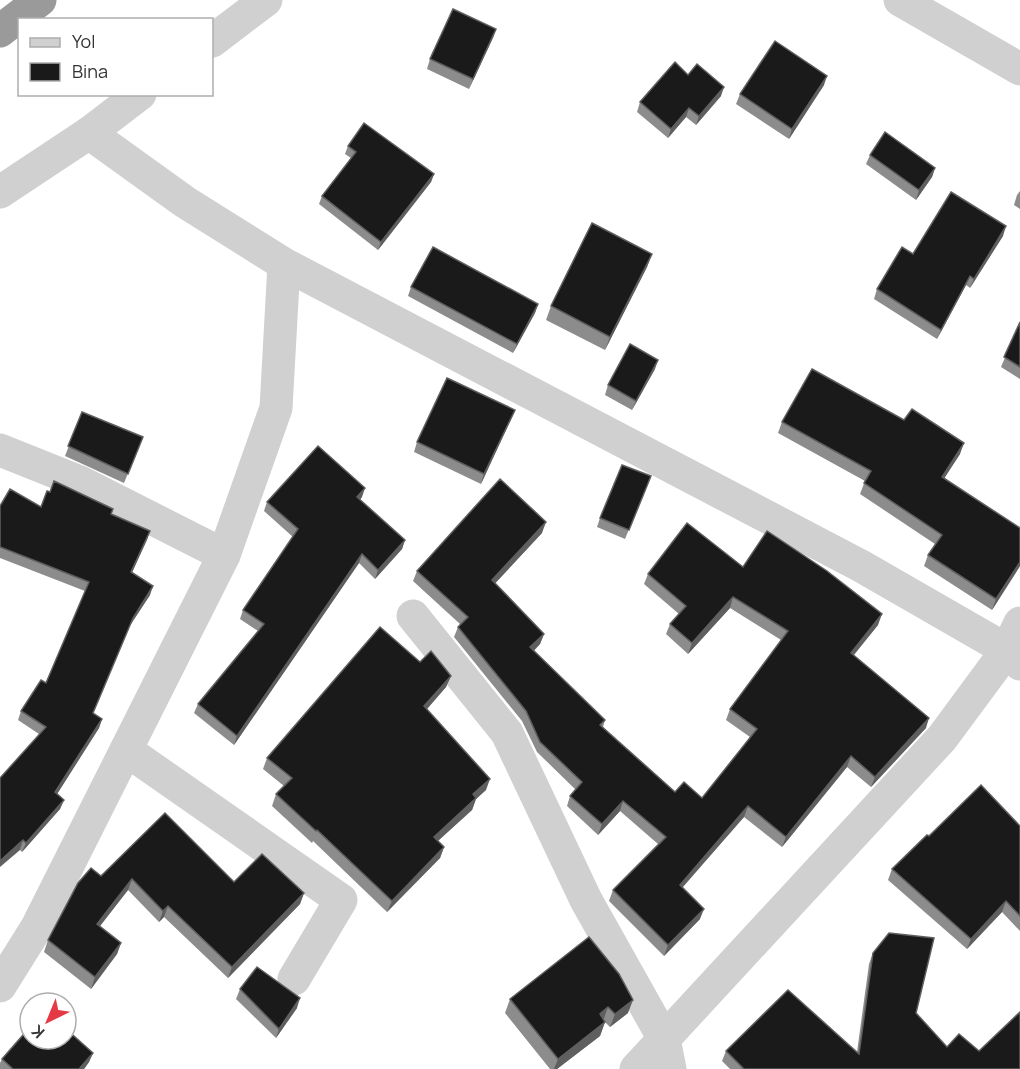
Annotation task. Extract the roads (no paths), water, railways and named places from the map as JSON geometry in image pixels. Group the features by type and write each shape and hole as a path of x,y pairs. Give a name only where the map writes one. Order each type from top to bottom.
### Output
{"highway":[{"path":"0,31 40,0"}],"street":[{"path":"213,40 266,0"},
{"path":"900,0 1020,69"},
{"path":"0,192 89,133 137,96"},
{"path":"89,133 185,202 284,264 1016,646 942,738 667,1054 636,1069"},
{"path":"0,986 37,927 224,555 276,408 284,264"},
{"path":"0,450 80,482 224,555"},
{"path":"413,616 507,733 586,900 667,1054"},
{"path":"126,750 341,900 294,979"}]}
